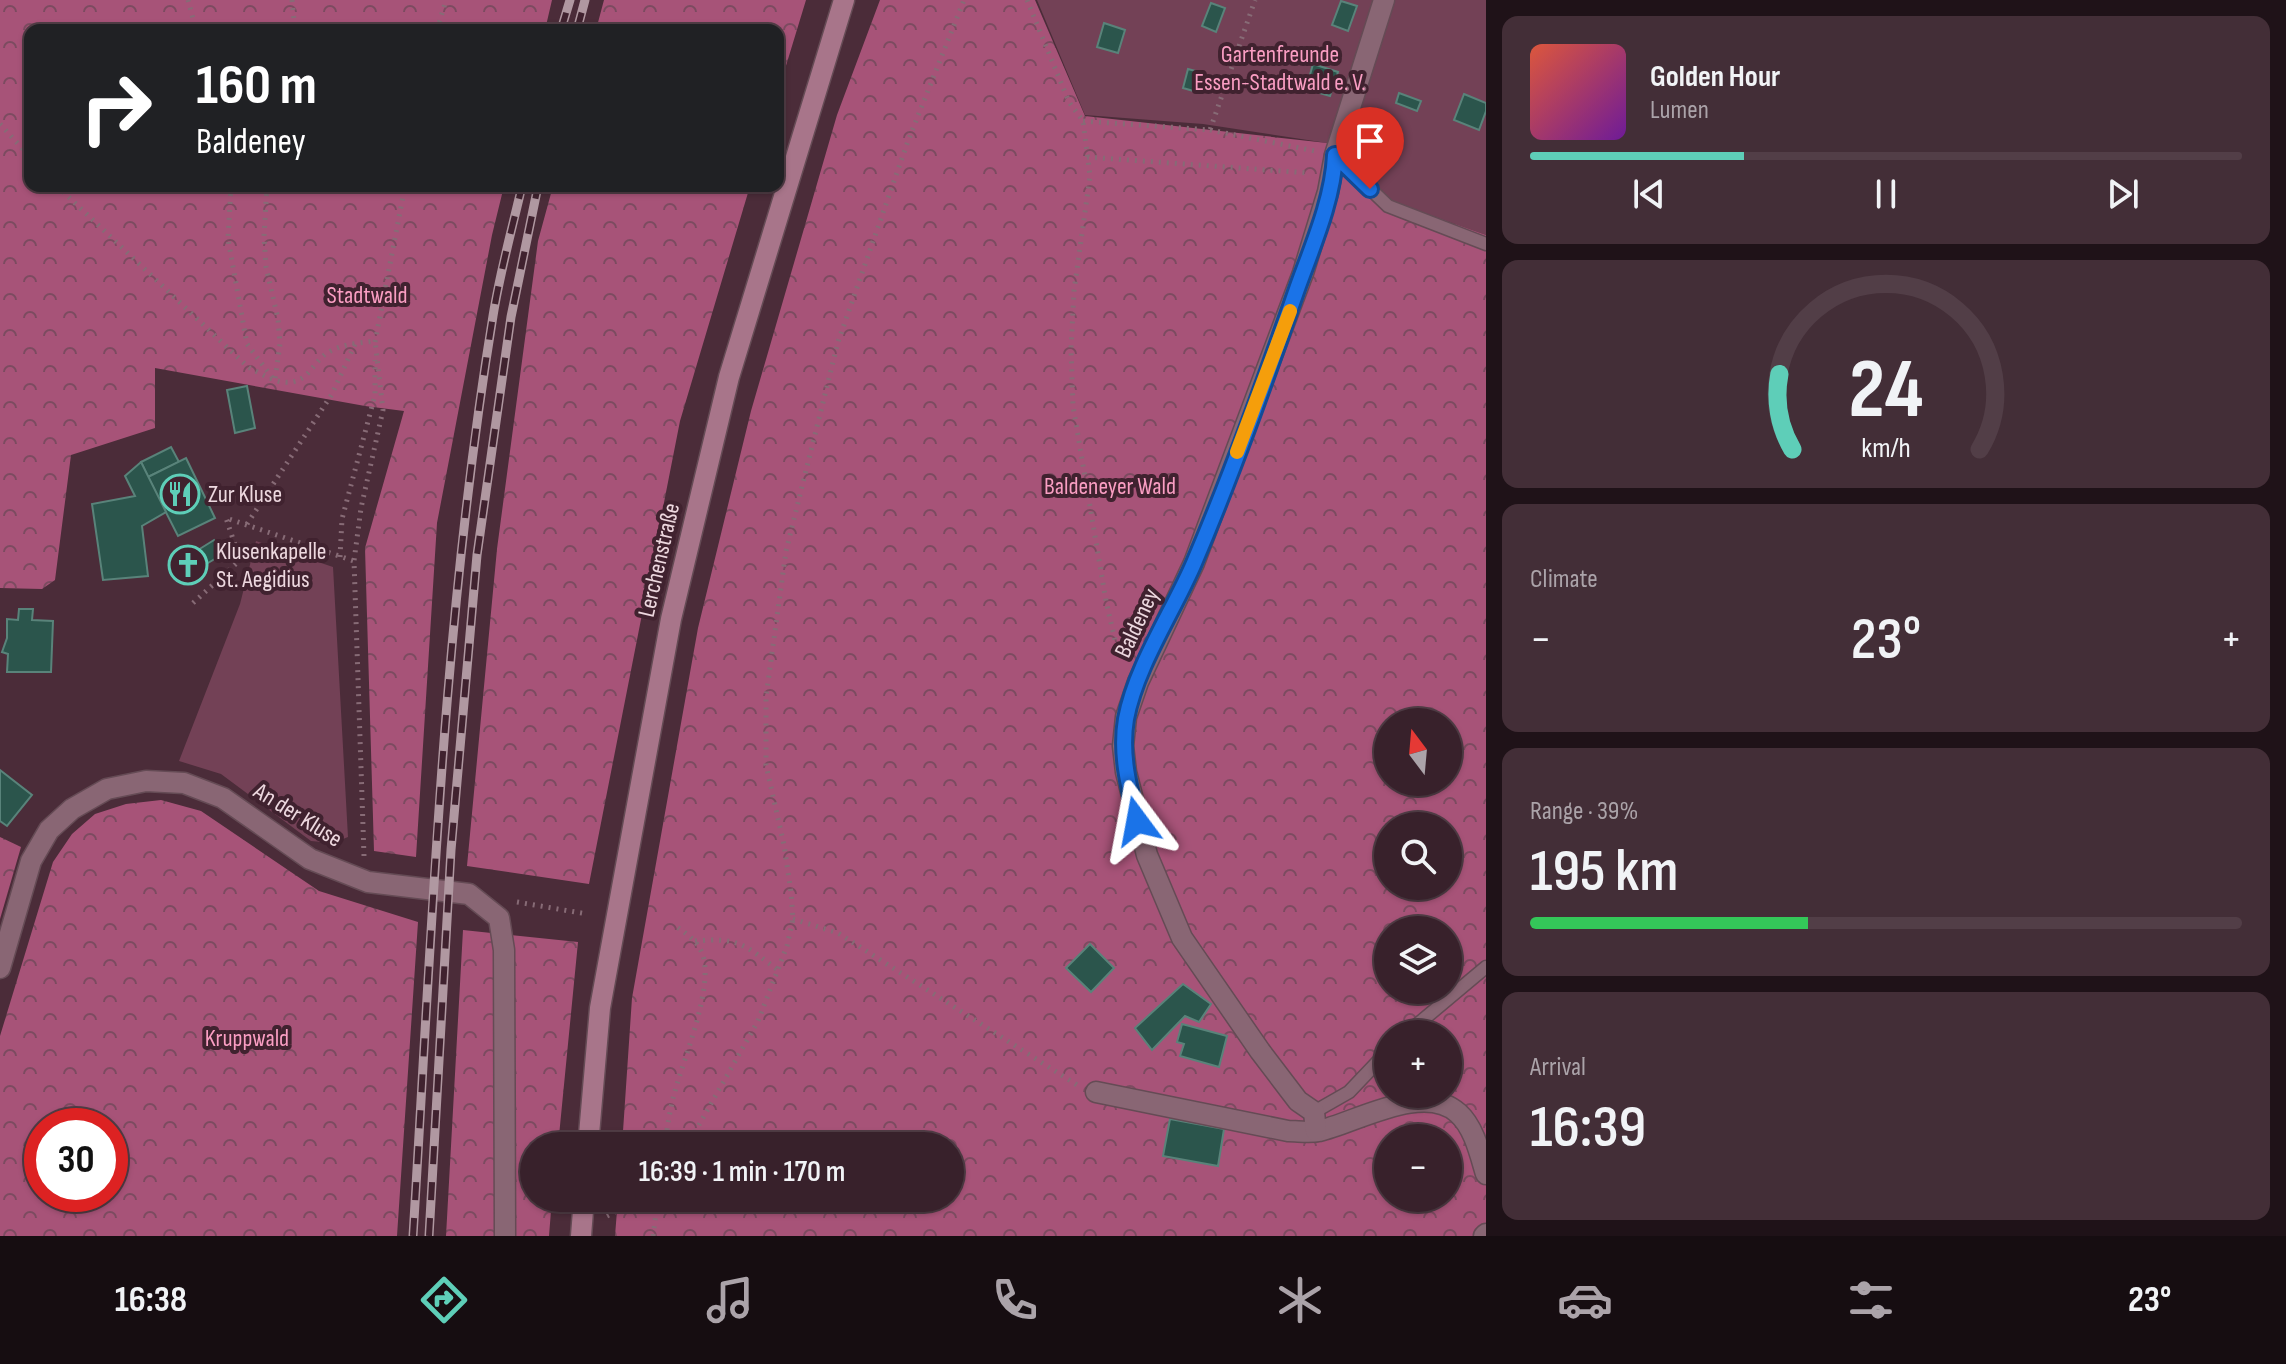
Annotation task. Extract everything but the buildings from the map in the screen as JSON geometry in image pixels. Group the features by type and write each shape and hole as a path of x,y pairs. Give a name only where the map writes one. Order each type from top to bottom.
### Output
{"main road":[{"name":"Lerchenstraße","path":"589,1132 600,1008 671,619 729,377 844,0"},
{"path":"581,1233 583,1212"}],"street":[{"name":"Baldeney","path":"1315,1122 1260,1051 1188,948 1170,913 1147,855 1126,772 1123,746 1126,717 1138,682 1194,563 1272,360 1320,223 1334,158 1384,0"},
{"name":"An der Kluse","path":"0,968 31,861 49,830 72,809 107,789 146,781 184,783 223,798 310,859 368,882 469,894 499,918 504,950 505,1236"},
{"path":"1096,1092 1264,1128 1315,1122 1421,1101 1444,1103 1460,1115 1473,1134 1486,1174"}],"lane":[{"path":"1334,158 1388,206 1486,244"},
{"path":"1423,1020 1486,967"},
{"path":"1315,1122 1374,1066"}],"path":[{"path":"188,0 194,24"},
{"path":"292,0 294,24"},
{"path":"439,24 446,0"},
{"path":"695,1132 758,1021 779,971 793,919 784,845 766,765 766,697 786,551 838,342 908,141 964,0"},
{"path":"1027,0 1069,102 1083,121 1089,191 1074,291 1071,349 1073,406 1117,649 1138,682"},
{"path":"1210,130 1255,0"},
{"path":"1083,121 1210,130 1334,158"},
{"path":"0,124 24,150"},
{"path":"1087,157 1293,173 1312,173 1334,158"},
{"path":"63,192 248,367 275,381 289,384 303,378 326,354 339,347 375,341"},
{"path":"231,192 228,239 247,344 275,381"},
{"path":"267,192 266,267 278,319 280,344 275,381"},
{"path":"340,557 342,519 375,395 375,341 404,192"},
{"path":"364,864 354,561 361,508 383,410 375,341"},
{"path":"247,524 332,394 356,343"},
{"path":"193,603 240,560 226,518 354,561"},
{"path":"522,904 587,914"},
{"path":"793,919 838,933 1075,1085 1096,1092"},
{"path":"668,1132 675,1090 706,970 703,954 695,941 677,927"},
{"path":"695,941 723,938 744,944 779,971"},
{"path":"581,1233 617,1212"},
{"path":"653,1236 656,1212"}],"green space":[{"name":"Stadtwald","path":"0,0 552,0 546,24 24,24 24,192 503,192 437,523 416,857 374,851 365,548 404,411 155,368 155,428 71,455 55,580 42,589 0,588"},
{"path":"604,0 806,0 784,72 784,24 598,24"},
{"name":"Baldeneyer Wald","path":"880,0 1035,0 1085,116 1327,143 1347,142 1388,200 1486,235 1486,1236 615,1236 617,1212 964,1212 964,1132 623,1132 632,998 698,628 751,411 837,115"},
{"name":"Gartenfreunde Essen-Stadtwald e. V.","path":"1037,0 1486,0 1486,235 1388,200 1347,142 1327,143 1203,124 1085,115"},
{"path":"551,192 748,192 680,421 589,884 467,866 497,549 538,241"},
{"path":"256,541 333,567 348,837 333,843 311,841 221,774 179,761 240,604"},
{"name":"Kruppwald","path":"161,800 201,811 319,891 418,922 397,1236 0,1236 0,1036 53,862 72,834 95,814 126,804"},
{"path":"0,837 21,847 0,919"},
{"path":"463,930 578,942 559,1132 520,1132 520,1212 551,1212 549,1236 446,1236"}],"railway":[{"path":"563,24 570,0"},
{"path":"579,24 585,0"},
{"path":"413,1236 441,775 462,545 493,316 521,192"},
{"path":"429,1236 451,850 477,555 511,317 537,192"}],"slow traffic":[{"path":"1237,452 1290,311"}],"place":[{"name":"Zur Kluse","path":"180,494"},
{"name":"Klusenkapelle St. Aegidius","path":"188,565"}],"route":[{"path":"1137,821 1123,746 1126,717 1138,682 1194,563 1272,360 1320,223 1335,155 1370,189"}]}
